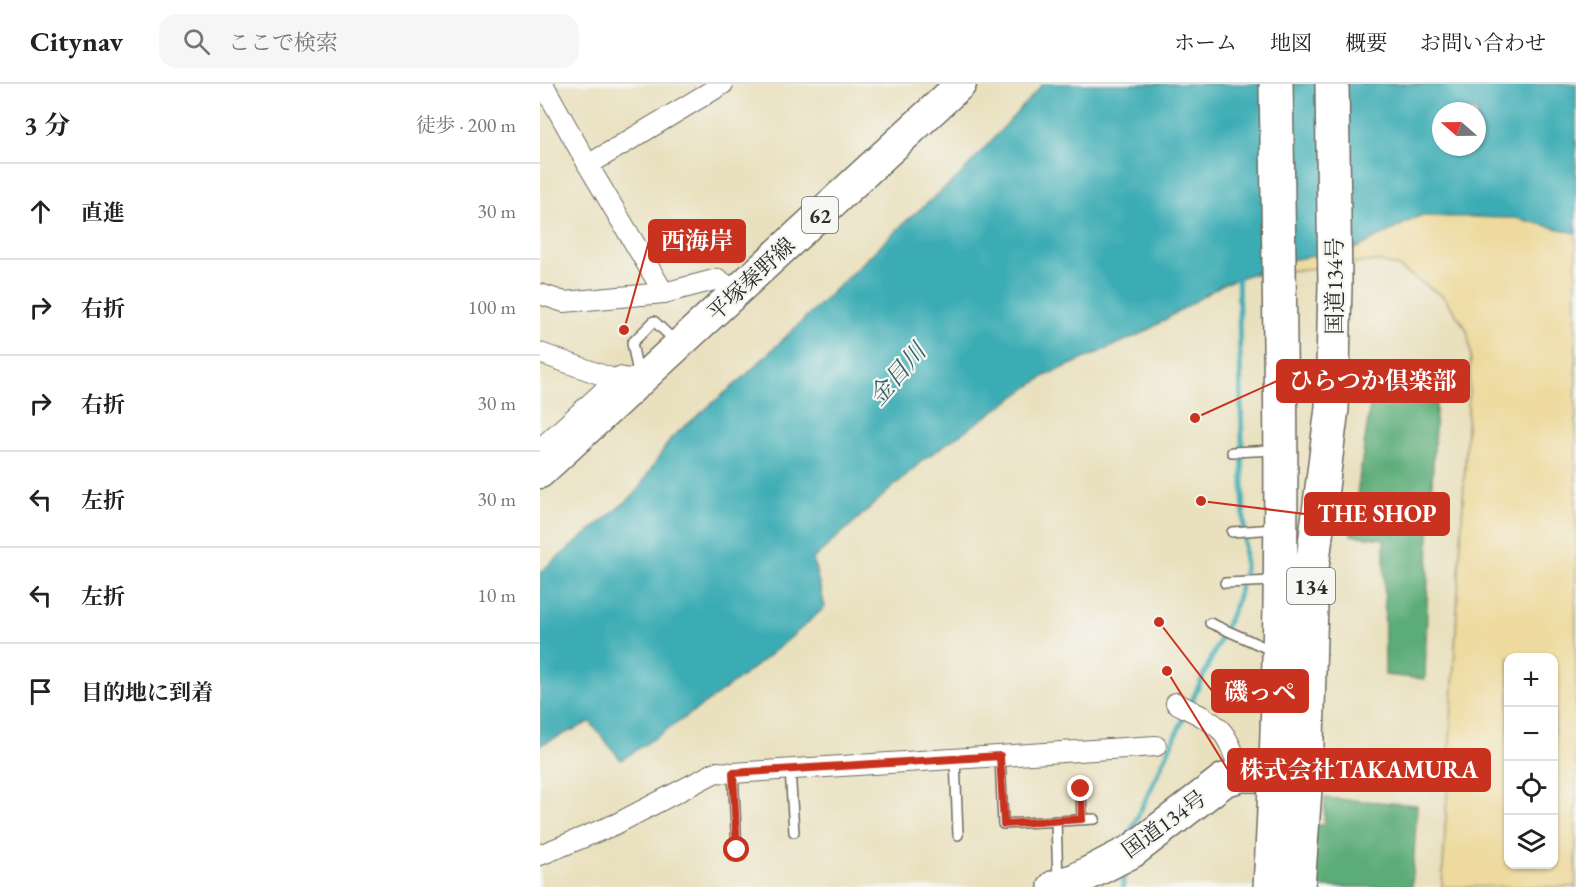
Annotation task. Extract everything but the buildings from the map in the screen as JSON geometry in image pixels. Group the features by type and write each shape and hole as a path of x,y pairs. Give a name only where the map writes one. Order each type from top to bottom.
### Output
{"highway":[{"name":"国道134号","path":"1276,84 1280,301 1266,450 1265,581 1278,653 1291,774 1298,887"},
{"name":"国道134号","path":"1270,887 1291,774 1312,568 1332,408 1335,285 1332,84"},
{"name":"国道134号","path":"1056,886 1120,857 1224,780 1241,775 1291,774"}],"main road":[{"name":"平塚秦野線","path":"540,473 628,381 679,345 961,84"}],"street":[{"path":"541,84 664,293"},
{"path":"588,165 723,84"},
{"path":"540,294 564,302 664,293 718,279 736,293"},
{"path":"540,353 628,381"},
{"path":"540,449 628,381"},
{"path":"1176,703 1219,726 1230,740 1241,775"},
{"path":"540,855 616,824 716,772 733,773 1156,746"}],"lane":[{"path":"1232,452 1266,450"},
{"path":"1232,532 1266,530"},
{"path":"1227,583 1265,581"},
{"path":"1211,624 1278,653"},
{"path":"1000,756 1004,824 1095,819"},
{"path":"955,759 958,835"},
{"path":"790,769 794,832"},
{"path":"733,773 737,850"},
{"path":"1081,789 1082,819"},
{"path":"1056,821 1056,886"}],"green space":[{"path":"1375,371 1438,374 1429,538 1425,679 1385,675 1384,539 1351,535"},
{"path":"1325,798 1417,805 1412,887 1312,887 1315,825 1324,825"}],"sand":[{"path":"1419,216 1516,218 1576,233 1576,887 1442,887 1471,354 1467,330 1444,297 1397,266 1376,261 1253,275 1290,260 1357,248"}],"water":[{"name":"金目川","path":"1043,84 1576,84 1576,233 1516,218 1419,216 1357,248 1290,260 1223,284 1145,332 1045,376 923,460 813,559 825,607 752,669 675,725 621,760 590,722 540,745 540,572 635,494 671,438 745,376 905,222 959,176"}],"waterway":[{"path":"1190,705 1236,604 1245,568 1238,272"},
{"path":"1129,835 1186,713"},
{"path":"1123,887 1124,868"}],"place":[{"name":"西海岸","path":"624,330"},
{"name":"ひらつか倶楽部","path":"1195,418"},
{"name":"THE SHOP","path":"1201,501"},
{"name":"磯っペ","path":"1159,622"},
{"name":"株式会社TAKAMURA","path":"1167,671"}],"route":[{"path":"737,850 733,773 1000,756 1004,824 1082,819 1081,789"}]}
